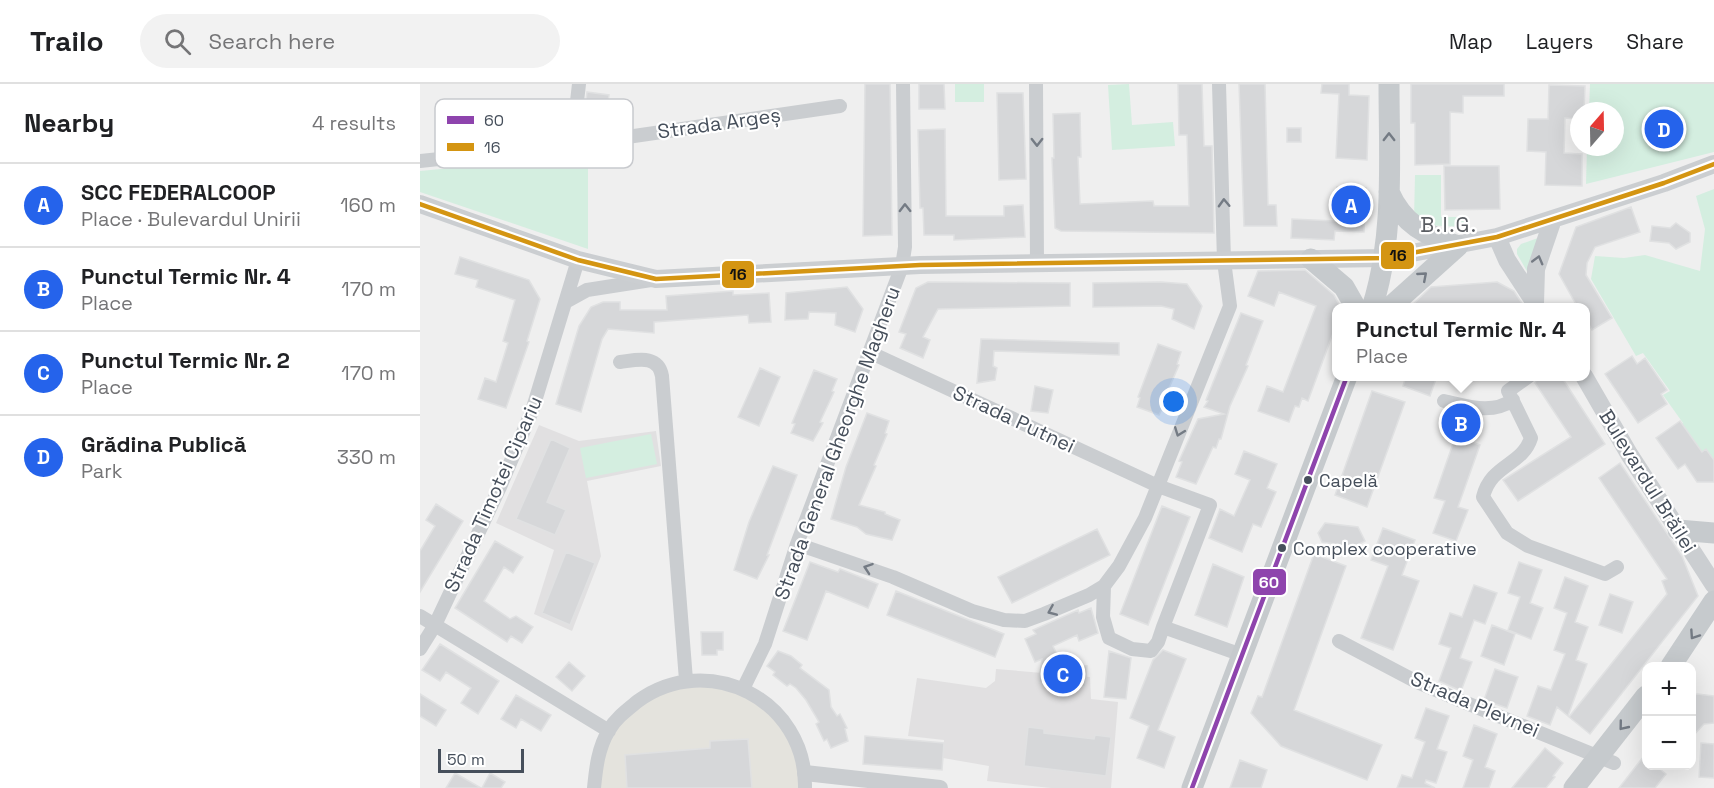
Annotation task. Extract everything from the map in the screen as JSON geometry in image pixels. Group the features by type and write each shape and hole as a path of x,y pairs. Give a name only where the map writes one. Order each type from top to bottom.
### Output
{"main road":[{"path":"1373,303 1385,258 1389,191 1389,84"},
{"path":"420,204 578,260 656,279 902,266 1037,262 1385,258 1497,237 1664,183 1714,164"},
{"path":"1389,191 1396,208 1408,222 1423,233 1458,246"},
{"path":"1536,303 1536,269 1553,219"},
{"path":"1497,237 1506,261 1535,303"},
{"path":"1395,303 1458,246"},
{"path":"1311,259 1344,287 1353,303"},
{"path":"1192,788 1345,381"},
{"name":"Bulevardul Brăilei","path":"1587,381 1629,454 1714,585"},
{"path":"1678,530 1714,533"},
{"path":"1674,662 1714,601"},
{"path":"1574,788 1607,759 1642,704"}],"street":[{"path":"577,99 579,84"},
{"name":"Strada General Gheorghe Magheru","path":"743,689 765,644 797,544 902,266 905,247 903,84"},
{"path":"1036,84 1037,262"},
{"path":"797,544 893,577 972,611 1004,620 1025,621 1089,595 1104,586 1119,566 1145,518 1230,306 1224,261 1219,84"},
{"name":"Strada Argeș","path":"633,136 840,106"},
{"name":"Strada Argeș","path":"420,161 435,159"},
{"name":"Strada Timotei Cipariu","path":"420,649 435,625 520,439 567,301 578,260"},
{"path":"567,301 587,290 656,279"},
{"name":"Strada Putnei","path":"869,352 1158,486 1210,505 1163,627"},
{"path":"620,362 650,360 657,364 662,376 686,680"},
{"path":"1522,381 1508,390 1531,438 1527,450 1503,466 1492,477 1483,497 1507,533 1528,546 1605,574 1617,567"},
{"path":"1444,401 1482,409 1502,407 1513,400"},
{"path":"1104,586 1103,617 1109,638 1132,649 1151,651 1158,642 1163,627 1242,655"},
{"path":"420,616 609,731"},
{"name":"Strada Plevnei","path":"1339,641 1454,698 1607,759"},
{"path":"594,788 597,759 609,731 623,713 655,689 686,680 726,683 743,689 770,707 791,732 800,752 805,780 940,788"}],"shaded area":[{"path":"539,425 579,441 656,431 661,466 587,481 601,556 572,631 534,614 554,550 496,523"},
{"path":"996,669 1090,677 1091,699 1118,702 1111,788 1051,788 987,781 989,766 943,758 944,740 908,736 917,678 986,688 995,681"},
{"path":"686,680 743,689 791,732 805,788 594,788 597,759 623,713"}],"green space":[{"path":"955,84 984,84 984,102 955,102"},
{"path":"1129,84 1132,125 1173,122 1175,146 1112,150 1108,85"},
{"path":"1590,84 1714,84 1714,152 1586,184 1587,156 1624,156 1624,102 1589,102"},
{"path":"452,168 588,168 588,249 420,192 420,171"},
{"path":"1415,175 1441,175 1441,217 1465,217 1465,227 1422,225 1414,219"},
{"path":"1714,189 1714,466 1677,427 1683,423 1663,395 1670,391 1643,353 1636,356 1591,279 1595,256 1624,258 1645,255 1700,271 1705,229 1696,196"},
{"path":"1538,238 1528,273 1517,254 1517,249 1521,244"},
{"path":"651,434 657,464 586,478 580,448"}],"building":[{"path":"865,84 890,84 892,235 863,236"},
{"path":"919,84 944,84 945,109 919,109"},
{"path":"1178,84 1202,84 1204,146 1212,146 1214,233 1061,231 1055,228 1053,114 1080,113 1081,157 1078,157 1080,204 1153,201 1154,206 1189,206 1187,135 1179,135"},
{"path":"1239,84 1265,84 1268,205 1276,205 1277,226 1244,226"},
{"path":"1322,84 1349,84 1349,95 1369,96 1367,160 1336,158 1339,94 1321,93"},
{"path":"1411,84 1504,84 1504,96 1463,96 1463,113 1450,112 1450,164 1415,165 1415,123 1411,123"},
{"path":"1549,85 1585,86 1584,102 1570,102 1570,118 1565,118 1564,153 1570,153 1570,156 1582,156 1582,186 1545,185 1546,152 1527,151 1528,119 1548,119"},
{"path":"587,92 609,95 608,99 586,99"},
{"path":"997,93 1023,93 1026,179 999,180"},
{"path":"1287,128 1301,128 1301,142 1287,142"},
{"path":"945,129 946,216 1004,216 1004,206 1023,205 1025,237 954,240 954,235 924,235 923,208 920,208 918,130"},
{"path":"1444,166 1499,166 1500,209 1445,210"},
{"path":"1337,187 1366,188 1364,232 1335,231 1334,240 1291,238 1292,219 1335,221"},
{"path":"1631,207 1640,232 1595,247 1587,263 1586,275 1612,318 1592,330 1590,303 1575,303 1559,274 1576,227"},
{"path":"1676,223 1690,233 1690,242 1676,249 1669,243 1650,241 1652,226 1670,228"},
{"path":"460,257 529,280 540,299 527,341 529,342 506,408 478,399 485,378 496,382 508,343 503,341 515,300 476,287 478,280 455,274"},
{"path":"1305,270 1334,295 1338,303 1332,303 1332,336 1308,401 1302,398 1299,407 1295,406 1289,422 1258,411 1267,386 1283,392 1316,306 1279,292 1274,306 1248,296 1258,271"},
{"path":"928,282 1070,283 1070,306 938,309 923,337 930,340 923,358 900,348 906,334 899,332 916,288"},
{"path":"1497,282 1514,291 1522,303 1414,303 1431,287"},
{"path":"1093,283 1187,284 1202,306 1194,329 1172,319 1174,309 1161,306 1093,307"},
{"path":"847,287 863,309 855,332 835,325 836,313 809,312 808,319 785,320 786,293"},
{"path":"733,291 733,295 769,293 771,322 749,323 748,315 654,322 654,333 608,329 602,339 581,412 556,404 579,326 591,307 603,302 620,302 620,310 667,310 666,296"},
{"path":"1241,313 1263,321 1246,365 1248,366 1230,406 1221,439 1216,448 1213,447 1196,484 1176,477 1182,462 1179,461 1198,419 1224,414 1204,407"},
{"path":"981,339 1119,343 1119,355 994,351 993,366 997,368 995,380 977,383"},
{"path":"1158,344 1181,352 1177,364 1179,365 1159,415 1137,407 1140,398 1138,397"},
{"path":"1632,356 1637,364 1645,358 1667,390 1661,394 1667,404 1638,423 1605,374"},
{"path":"760,368 780,377 759,426 738,417"},
{"path":"814,370 837,379 832,391 834,392 820,422 823,423 813,441 791,433 795,424 792,423"},
{"path":"1404,381 1435,381 1430,396 1403,386"},
{"path":"1536,381 1564,381 1605,444 1518,501 1503,480 1571,437"},
{"path":"1035,386 1053,390 1048,413 1031,411"},
{"path":"1372,391 1405,402 1367,507 1335,495"},
{"path":"1449,411 1480,417 1472,442 1480,445 1458,507 1468,510 1456,541 1433,533 1445,501 1434,498 1456,435 1442,430"},
{"path":"867,413 889,421 885,433 887,434 874,465 876,466 859,505 885,512 900,520 892,540 866,534 857,527 831,519 846,467"},
{"path":"1680,421 1702,452 1706,449 1714,460 1714,482 1697,482 1685,464 1678,469 1656,438"},
{"path":"551,439 570,448 547,502 566,510 555,535 516,519"},
{"path":"1244,451 1277,464 1267,488 1276,492 1261,527 1253,524 1242,552 1209,538 1220,509 1234,516 1250,480 1235,474"},
{"path":"1620,463 1682,556 1698,596 1646,662 1642,662 1642,668 1590,734 1569,717 1667,594 1662,581 1667,579 1599,478"},
{"path":"773,466 797,475 767,555 769,555 757,579 734,570 749,522"},
{"path":"436,504 463,521 420,592 420,551 435,526 426,520"},
{"path":"1162,506 1190,517 1148,625 1120,614"},
{"path":"1325,523 1358,527 1365,541 1354,547 1322,542 1318,533"},
{"path":"1383,528 1415,540 1402,575 1419,581 1393,650 1361,638 1388,566 1371,560"},
{"path":"1097,529 1110,555 1012,603 998,577"},
{"path":"495,541 523,557 513,573 504,567 484,601 510,619 516,616 533,627 522,643 511,636 507,642 455,608"},
{"path":"566,552 595,563 570,625 542,613"},
{"path":"1314,554 1346,566 1294,710 1382,745 1367,780 1281,746 1251,713 1258,696 1262,697"},
{"path":"810,562 838,572 840,569 878,584 868,608 826,591 807,640 783,631"},
{"path":"1519,562 1542,570 1530,603 1543,608 1531,639 1508,630 1520,597 1508,593"},
{"path":"1213,564 1244,577 1227,627 1195,615"},
{"path":"1565,577 1588,586 1575,622 1588,627 1576,660 1587,664 1568,716 1557,707 1550,725 1527,716 1538,686 1551,690 1565,654 1554,650 1567,613 1554,608"},
{"path":"1474,585 1497,593 1485,624 1474,620 1460,658 1472,662 1461,691 1439,681 1451,648 1439,644 1450,613 1462,617"},
{"path":"896,591 1004,634 995,657 887,615"},
{"path":"1610,594 1633,602 1622,633 1599,625"},
{"path":"1091,608 1098,633 1079,641 1077,635 1053,646 1061,663 1087,666 1085,687 1039,682 1042,659 1035,662 1025,639 1036,634 1033,630 1078,610 1079,613"},
{"path":"1492,625 1515,634 1504,665 1481,656"},
{"path":"701,632 723,632 723,650 717,650 717,655 702,655"},
{"path":"440,644 499,681 478,714 461,703 471,688 446,672 440,681 422,670"},
{"path":"1163,650 1186,659 1158,730 1175,737 1164,768 1137,758 1149,726 1130,718 1153,660"},
{"path":"778,651 791,656 802,665 800,668 829,690 831,707 837,716 840,714 847,728 845,729 848,741 831,748 827,739 824,741 816,724 819,722 806,700 796,688 790,684 787,686 773,675 775,672 767,666"},
{"path":"1109,651 1131,658 1126,699 1104,697"},
{"path":"569,662 585,676 572,691 556,677"},
{"path":"1495,669 1518,677 1507,708 1484,700"},
{"path":"420,694 446,710 436,726 420,716"},
{"path":"1696,694 1714,696 1714,723 1704,724 1696,733 1696,716"},
{"path":"516,695 551,715 541,731 521,719 516,728 501,719"},
{"path":"1426,708 1449,716 1437,749 1447,752 1436,783 1426,780 1425,783 1435,788 1397,788 1402,775 1412,778 1425,742 1415,738"},
{"path":"1474,725 1497,734 1485,767 1495,771 1489,788 1463,788 1473,760 1463,756"},
{"path":"1028,727 1044,729 1044,733 1094,739 1095,735 1111,737 1106,776 1024,766"},
{"path":"865,736 944,743 942,770 863,764"},
{"path":"748,739 752,788 627,788 625,755 710,748 710,741"},
{"path":"1701,743 1714,744 1714,778 1699,777"},
{"path":"1545,748 1563,763 1546,788 1512,788"},
{"path":"1642,758 1642,770 1661,770 1666,774 1655,788 1619,788"},
{"path":"1240,760 1267,770 1261,788 1230,788"},
{"path":"455,773 481,788 446,788"},
{"path":"490,773 505,782 501,788 482,788"}],"transit line":[{"name":"16","path":"420,204 578,260 656,279 920,265 1385,258 1497,237 1664,183 1714,164"},
{"name":"60","path":"1192,788 1345,381"}],"place":[{"name":"Grădina Publică","path":"1664,129"},
{"name":"SCC FEDERALCOOP","path":"1351,205"},
{"name":"Punctul Termic Nr. 4","path":"1461,423"},
{"name":"Capelă","path":"1308,480"},
{"name":"Complex cooperative","path":"1282,548"},
{"name":"Punctul Termic Nr. 2","path":"1063,674"}],"district":[{"name":"B.I.G.","path":"1449,224"}]}
